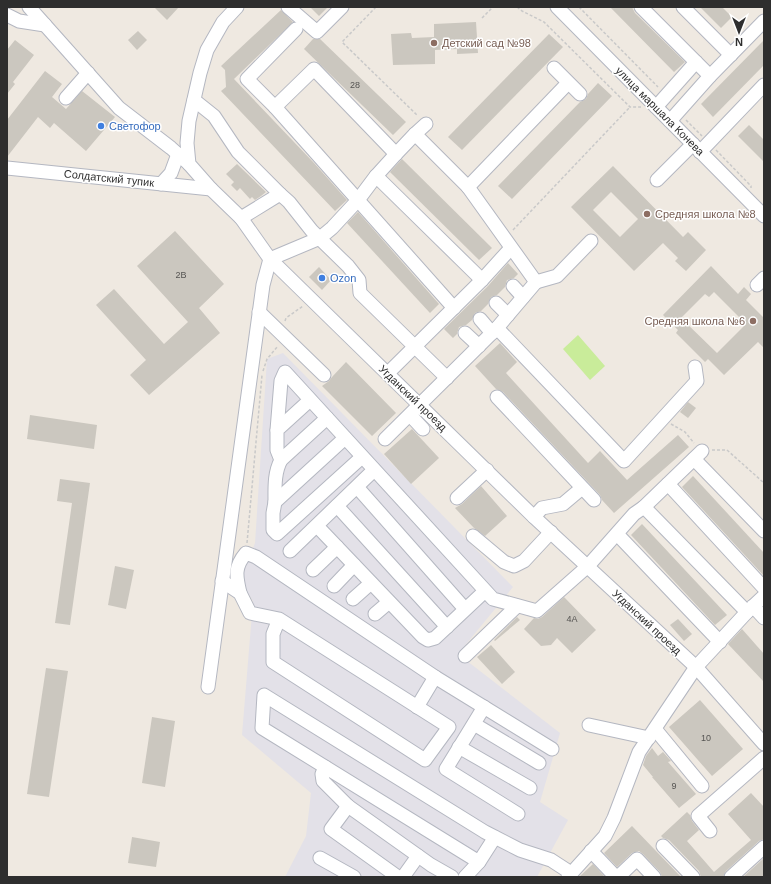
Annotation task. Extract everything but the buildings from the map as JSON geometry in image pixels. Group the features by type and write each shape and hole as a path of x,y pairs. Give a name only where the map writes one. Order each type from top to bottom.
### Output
{"street":[{"name":"Угданский проезд","path":"29,7 120,108 178,154 241,218 270,259 534,517 696,667 764,744"},
{"path":"189,164 187,142 189,121 207,50 224,22 237,7"},
{"path":"288,7 317,32 342,7"},
{"name":"улица маршала Конева","path":"557,7 764,216"},
{"path":"641,7 710,76"},
{"path":"683,7 731,55"},
{"path":"7,15 19,21 45,25"},
{"path":"670,121 710,76 764,21"},
{"path":"296,29 247,79 275,107 454,308"},
{"path":"653,104 696,62"},
{"path":"554,68 580,94"},
{"path":"275,107 314,69 396,154"},
{"path":"66,98 88,73"},
{"path":"468,187 568,83"},
{"path":"657,180 696,148 763,88"},
{"path":"194,100 214,116 238,152 289,202 312,231 348,266 359,280 360,293 447,378"},
{"path":"208,687 263,284 270,259 320,238 332,228 358,200 376,176 426,124"},
{"path":"415,134 468,187 536,282"},
{"path":"161,184 171,174 178,154"},
{"name":"Солдатский тупик","path":"7,168 211,189"},
{"path":"376,176 482,280"},
{"path":"241,218 280,194"},
{"path":"385,439 479,346 536,282 557,276 591,241"},
{"path":"388,373 482,280 508,244"},
{"path":"513,286 523,297"},
{"path":"496,303 508,315"},
{"path":"259,312 324,375"},
{"path":"480,319 494,330 624,461 697,381 695,367"},
{"path":"465,333 479,346"},
{"path":"281,460 277,450 277,430 281,382 284,372 493,599 537,611 588,566 634,514 644,507 698,455 764,531"},
{"path":"497,398 594,500"},
{"path":"277,430 310,400"},
{"path":"410,415 423,429"},
{"path":"327,418 281,460 277,468 273,530 277,534 362,457"},
{"path":"276,502 345,438"},
{"path":"290,551 374,470"},
{"path":"457,498 487,470"},
{"path":"668,484 764,588"},
{"path":"356,487 466,609"},
{"path":"534,517 542,508 563,504 582,488"},
{"path":"337,506 447,627"},
{"path":"644,507 750,609 764,618"},
{"path":"317,526 423,638 428,640 435,638 486,591"},
{"path":"473,536 504,562 514,566 524,561 551,532"},
{"path":"617,534 720,642"},
{"path":"313,570 337,547"},
{"path":"279,618 273,634 273,662 425,760 449,727 279,618 250,613 240,593 236,576 239,561 246,553 256,556 435,677 552,749"},
{"path":"334,586 354,565"},
{"path":"222,581 240,593"},
{"path":"353,599 371,583"},
{"path":"479,862 262,728 264,696 495,837 520,850 551,860 570,875 605,836 614,818 639,752 696,667 764,596"},
{"path":"375,614 390,602"},
{"path":"465,656 517,606"},
{"path":"416,707 435,677"},
{"path":"484,707 446,769 518,814"},
{"path":"474,724 539,763"},
{"path":"589,725 652,734 702,786"},
{"path":"459,747 530,788"},
{"path":"710,831 698,816 764,758"},
{"path":"325,767 322,774 323,781 348,806 418,856 437,874 452,877"},
{"path":"348,806 331,829 398,877"},
{"path":"465,877 479,862 495,837"},
{"path":"663,846 693,877"},
{"path":"731,877 764,847"},
{"path":"591,851 613,874 619,877 637,859 654,877"},
{"path":"403,877 418,856"},
{"path":"320,858 354,877"}],"path":[{"path":"376,7 342,42 426,124"},
{"path":"482,18 493,7"},
{"path":"517,7 544,22 630,106 642,107 653,104 660,89 579,7"},
{"path":"508,244 630,106"},
{"path":"246,553 263,371 267,359 277,348 286,318 300,308 314,302"},
{"path":"662,419 685,432 698,455 726,450 764,483"}],"shaded area":[{"path":"283,353 513,587 458,654 560,733 540,802 568,820 537,877 285,877 306,836 311,793 242,735 253,601 240,581 255,543 267,359"}],"green space":[{"path":"578,335 605,366 590,380 563,349"}],"place":[{"name":"Детский сад №98","path":"434,43"},
{"name":"Светофор","path":"101,126"},
{"name":"Средняя школа №8","path":"647,214"},
{"name":"Ozon","path":"322,278"},
{"name":"Средняя школа №6","path":"753,321"}]}
